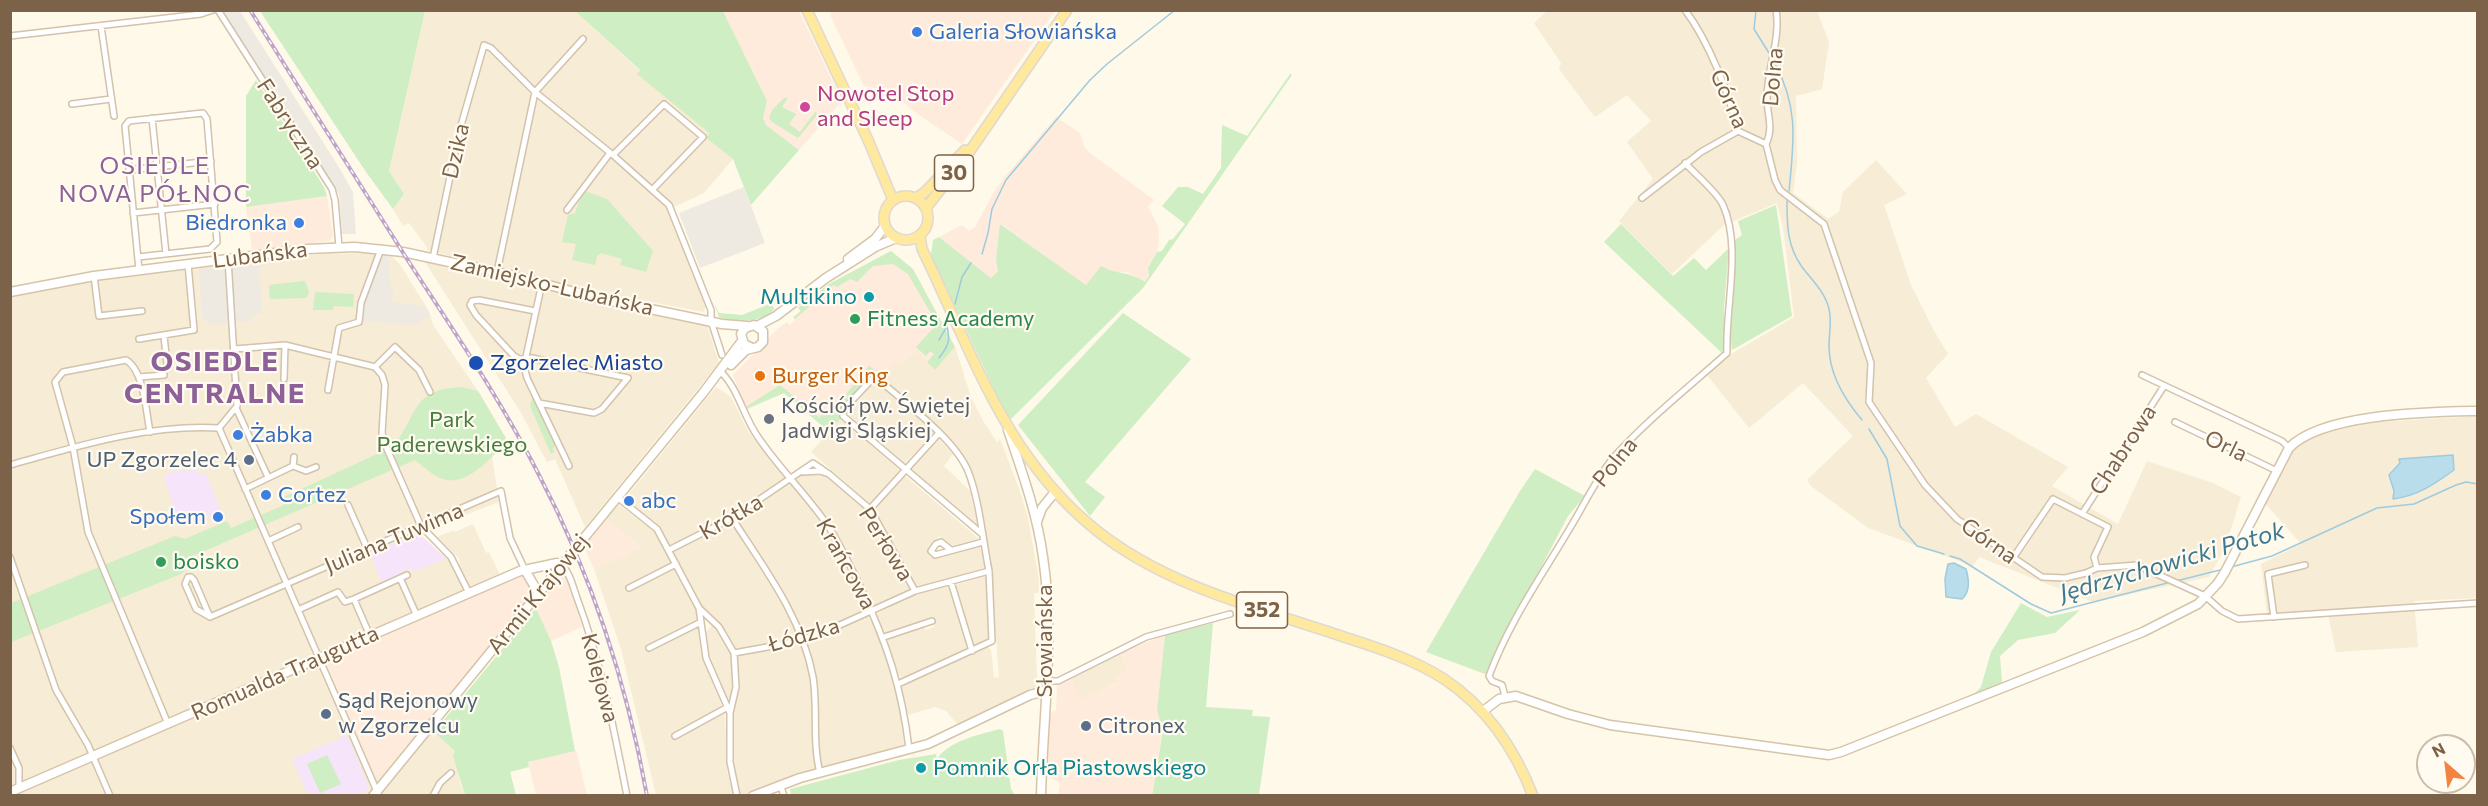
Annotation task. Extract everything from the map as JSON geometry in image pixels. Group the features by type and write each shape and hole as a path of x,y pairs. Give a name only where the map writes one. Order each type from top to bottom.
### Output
{"main road":[{"path":"807,10 897,199 885,210 885,226 896,238 909,240 920,236"},
{"name":"30","path":"926,208 963,161 1067,10"},
{"name":"30","path":"897,199 916,198 925,192 980,135"},
{"name":"30","path":"916,198 926,208 928,222 920,236"},
{"name":"352","path":"920,236 922,249 1007,427 1029,461 1065,503 1106,537 1158,570 1203,590 1385,651 1417,664 1451,684 1495,726 1518,763 1533,795"},
{"name":"352","path":"909,240 952,313"}],"street":[{"path":"10,36 201,14 216,10"},
{"name":"Fabryczna","path":"216,10 332,189 339,247"},
{"name":"Górna","path":"1685,10 1723,85 1738,131 1766,144 1775,180 1780,190 1824,224 1871,363 1869,402 1925,485 1957,519 2042,577 2055,579 2075,577 2097,568 2137,565 2205,596 2222,611 2238,619 2478,603"},
{"name":"Dolna","path":"1766,144 1771,133 1767,99 1772,50 1779,27 1776,10"},
{"path":"101,26 114,116"},
{"path":"497,272 535,92 583,39"},
{"name":"Dzika","path":"433,258 460,129 484,45 491,48 535,92"},
{"path":"535,92 653,189 669,205 711,310 711,321 722,355"},
{"path":"72,104 111,99"},
{"path":"567,210 611,154 664,104 703,137 653,189"},
{"path":"138,257 210,249 218,239 207,119 203,113 129,121 125,128 139,270"},
{"path":"152,118 166,254"},
{"path":"1642,198 1686,163 1738,131"},
{"path":"129,170 211,161"},
{"name":"Polna","path":"1505,696 1502,685 1492,681 1489,676 1500,646 1591,492 1612,460 1638,433 1727,353 1726,328 1731,232 1722,202 1686,163"},
{"path":"134,213 215,204"},
{"path":"776,316 764,333 761,344 752,348 741,340 742,331 747,326 757,326 776,316 875,239 885,226"},
{"path":"826,278 884,242 896,238"},
{"name":"Lubańska","path":"10,292 94,276 228,259 339,247 381,249"},
{"path":"328,390 339,328 359,322 361,303 381,249"},
{"name":"Zamiejsko-Lubańska","path":"381,249 497,272 593,297 722,324 747,326"},
{"path":"228,259 236,408 268,477"},
{"path":"139,339 194,330 188,264"},
{"path":"94,276 99,316 142,311"},
{"path":"542,283 524,358 524,371 569,466"},
{"path":"535,311 479,300 472,301 470,305 476,315 514,356 628,378 602,409 594,413 539,403"},
{"name":"Zamiejsko-Lubańska","path":"722,324 741,340"},
{"path":"757,326 764,333"},
{"path":"164,336 166,364"},
{"name":"Armii Krajowej","path":"376,794 721,372 737,350 741,340"},
{"path":"234,350 285,345 375,367 382,375 385,390 383,438 422,526 451,557 469,593"},
{"path":"284,379 285,345"},
{"path":"375,367 395,347 419,370 430,392"},
{"name":"Armii Krajowej","path":"721,372 752,348"},
{"path":"150,432 139,377 134,365 126,360 63,372 58,376 55,382 73,447 88,532 168,724"},
{"name":"Krańcowa","path":"721,372 731,383 750,425 836,539 884,637 898,684 909,749"},
{"path":"139,377 164,375"},
{"name":"Chabrowa","path":"2142,375 2282,441 2289,448"},
{"path":"898,684 989,643 993,639 989,571 982,534 968,471 939,433 876,378 873,378 844,409 843,416 982,534"},
{"name":"Chabrowa","path":"2082,514 2164,386"},
{"path":"10,465 73,447 150,432 219,428 236,408"},
{"path":"1482,712 1496,700 1505,696 1521,696 1582,719 1640,730 1829,755 1836,753 2143,632 2186,611 2205,596 2227,568 2289,448 2302,436 2322,428 2394,415 2478,411"},
{"name":"Orla","path":"2175,422 2277,471"},
{"path":"1007,427 1037,523"},
{"path":"219,428 376,794"},
{"path":"870,509 939,433"},
{"path":"293,466 294,457"},
{"name":"Perłowa","path":"790,479 816,463 870,509 915,591"},
{"path":"245,489 293,466 306,471 316,467"},
{"name":"Krótka","path":"669,550 732,518 790,479"},
{"name":"Juliana Tuwima","path":"210,616 501,491 510,538 525,570"},
{"name":"Słowiańska","path":"1041,795 1046,686 1047,590 1037,523 1043,507 1055,492"},
{"path":"617,497 657,529 699,608 714,622 734,652 736,687 728,711 675,736"},
{"name":"Chabrowa","path":"2013,558 2053,499 2108,527 2094,557 2097,568"},
{"path":"1043,507 1054,503 1065,503"},
{"path":"348,505 367,548"},
{"path":"732,518 778,591 802,639 810,662 815,691 820,773"},
{"path":"268,541 298,527"},
{"path":"951,550 983,542"},
{"path":"10,557 56,690 94,757 110,795"},
{"name":"Romualda Traugutta","path":"16,792 469,593 525,570 557,563 562,565"},
{"path":"629,588 676,564"},
{"name":"Kolejowa","path":"562,565 570,579 604,683 627,795"},
{"path":"2274,617 2268,574 2305,565"},
{"path":"525,570 538,594"},
{"name":"Łódzka","path":"734,652 802,639 836,629 915,591 989,571"},
{"path":"298,610 338,592 345,602 407,575"},
{"path":"188,577 194,580 210,616 196,609 185,584 188,577"},
{"path":"400,578 417,616"},
{"path":"951,582 972,651"},
{"path":"354,599 370,636"},
{"path":"699,608 706,658 728,711 730,762 737,795"},
{"path":"753,795 780,784 940,739 1146,637 1230,614"},
{"path":"884,637 932,621"},
{"path":"649,648 701,625 714,622"},
{"path":"1495,726 1492,714 1496,700"},
{"path":"10,748 19,768 16,792"},
{"path":"433,795 440,783 451,773"},
{"path":"780,784 784,795"}],"shaded area":[{"path":"460,10 575,11 640,71 638,74 709,133 706,138 733,159 704,193 670,209 706,302 704,312 566,286 427,250 409,223 403,226 393,209 404,194 389,171 425,11 459,12"},
{"path":"833,10 1055,11 962,144 912,110 893,92 864,86 830,15"},
{"path":"1548,10 1817,11 1829,42 1822,89 1796,96 1797,163 1793,193 1828,219 1839,212 1843,192 1876,160 1907,194 1884,205 1911,285 1948,354 1926,378 1955,427 1976,414 2068,467 2052,486 2118,524 2147,461 2213,483 2241,497 2225,548 2209,577 2093,602 1979,557 1973,566 1868,528 1811,486 1807,480 1853,436 1803,383 1749,428 1707,375 1733,353 1794,317 1783,227 1777,203 1724,225 1672,274 1619,221 1653,179 1627,142 1651,121 1627,95 1595,117 1559,69 1561,63 1534,23"},
{"path":"222,11 240,11 340,169 353,192 356,234 342,234 339,194"},
{"path":"723,11 799,11 842,101 799,150 766,125 763,118 767,101"},
{"path":"1056,117 1080,133 1085,148 1094,156 1154,200 1148,207 1158,226 1159,240 1157,252 1148,268 1149,277 1145,282 1127,272 1112,273 1086,286 1001,224 996,260 998,271 991,278 939,237 962,225 969,231 975,227 994,192 1007,174"},
{"path":"744,187 765,243 700,268 679,213"},
{"path":"327,196 333,236 330,241 252,250 246,207"},
{"path":"891,251 913,269 955,347 935,370 914,351 901,366 895,360 883,374 876,371 841,410 841,418 829,432 784,393 746,410 733,375 778,328 787,322 790,325 795,320 793,317 801,311 798,308 829,284"},
{"path":"321,254 391,255 401,266 429,311 433,325 478,391 507,440 492,457 499,502 418,533 445,558 460,564 459,558 437,537 473,524 486,553 489,552 503,581 356,649 332,657 326,663 376,774 385,776 427,725 455,751 460,783 465,795 11,795 10,296 98,280"},
{"path":"381,254 389,255 390,282 393,289 392,302 425,306 430,316 414,325 360,321 362,303"},
{"path":"259,262 262,313 251,315 251,321 235,322 231,265"},
{"path":"425,262 707,325 719,363 585,527 555,459 547,462 520,411"},
{"path":"224,266 229,323 212,325 202,317 199,269"},
{"path":"955,347 971,397 997,442 1000,439 1020,491 1028,518 1039,580 1039,593 1034,593 1037,680 1035,689 958,725 946,711 935,707 908,715 901,688 907,682 987,646 991,650 994,678 999,677 991,570 971,473 942,432 878,377 895,360 902,365 914,351 936,369"},
{"path":"874,380 935,432 905,463 901,462 847,414 846,410"},
{"path":"716,387 731,397 748,431 787,479 741,509 670,546 659,528 624,500"},
{"path":"2477,416 2477,598 2414,601 2418,647 2336,652 2327,610 2267,614 2261,564 2301,544 2265,503 2295,448 2323,432 2380,422"},
{"path":"841,418 900,470 870,504 811,452"},
{"path":"938,438 953,454 944,466 970,491 978,529 908,468"},
{"path":"198,470 198,474 206,474 221,511 181,527 164,478 171,471"},
{"path":"803,474 828,476 869,511 912,588 874,606 828,518 794,479"},
{"path":"904,475 979,539 953,548 939,536 927,551 931,558 980,546 986,567 919,588 915,587 872,511"},
{"path":"790,482 833,538 867,609 803,633 785,596 735,518"},
{"path":"619,505 654,531 695,606 701,653 725,714 727,771 734,795 656,795 621,649 594,569 641,547 606,519"},
{"path":"606,519 641,547 594,569 584,547"},
{"path":"731,521 798,629 799,639 735,649 725,632 703,608 693,592 672,551"},
{"path":"418,533 446,558 414,572 411,568 382,582 370,553"},
{"path":"562,572 568,579 582,627 551,641 535,606"},
{"path":"519,573 525,575 533,593 385,777 382,774 376,775 358,739 326,661"},
{"path":"985,576 987,578 990,640 975,647 955,585"},
{"path":"946,585 951,589 968,649 902,678 897,672 887,639 923,625 925,630 934,627 932,620 889,634 884,631 877,614 910,596"},
{"path":"868,616 881,637 897,686 904,745 902,748 822,769 818,709 805,642"},
{"path":"712,625 730,650 734,666 732,695 729,698 726,698 707,648 705,633"},
{"name":"Citronex","path":"1165,635 1157,710 1163,729 1152,795 1058,795 1060,783 1047,776 1049,725 1051,712 1056,711 1057,686 1071,679 1082,699 1117,683 1115,677 1128,671 1120,653"},
{"path":"800,641 812,682 816,771 748,795 740,795 733,769 732,754 732,716 738,674 736,654"},
{"path":"1120,653 1128,671 1118,682 1081,700 1071,679"},
{"path":"347,735 369,787 363,795 308,795 292,759"},
{"path":"576,750 587,795 536,795 528,762"}],"green space":[{"path":"260,11 425,11 389,171 404,194 393,209 366,172"},
{"path":"575,11 723,11 767,101 763,118 766,125 799,150 751,205 733,159 706,138 709,133 637,74 640,70"},
{"path":"1290,74 1292,75 1143,288 1009,421 931,255 933,240 939,237 991,278 998,271 996,260 1000,224 1086,285 1101,266 1134,276 1145,282 1149,276 1148,268 1157,252 1162,251 1169,240 1173,239 1185,224 1162,206 1178,187 1188,187 1203,194 1221,168 1222,125 1247,136"},
{"path":"256,80 324,187 327,196 246,207 246,96"},
{"path":"784,98 788,98 782,107 796,114 789,124 800,132 815,112 818,114 798,138 769,118 772,110"},
{"path":"583,190 607,199 653,251 646,272 620,265 622,259 601,253 597,256 595,265 572,260 576,244 562,242 568,215 575,213"},
{"path":"1776,205 1792,316 1732,350 1729,323 1735,240 1742,235 1738,221"},
{"path":"1621,224 1673,276 1694,258 1706,270 1729,248 1722,353 1604,242"},
{"path":"891,251 913,269 955,347 935,370 927,362 934,354 930,351 926,356 916,347 937,324 908,274 893,264 873,266 857,282 850,279 837,287 834,285 795,319 793,317 801,311 798,308 829,284"},
{"path":"305,281 309,291 307,298 270,299 269,285"},
{"path":"315,292 354,294 353,307 334,306 333,310 313,310"},
{"path":"714,303 719,313 742,315 772,303 774,309 770,314 757,319 732,320 719,317"},
{"path":"1123,313 1191,359 1085,482 1105,497 1090,516 1018,425"},
{"path":"869,366 879,373 876,372 841,410 841,418 829,432 784,393 746,409 747,406 780,385 820,418 822,410 829,415"},
{"name":"Park Paderewskiego","path":"462,387 478,391 507,440 488,461 464,478 442,479 415,460 188,558 184,572 181,574 11,642 11,603 175,536 185,539 227,521 231,528 284,505 282,498 392,447 401,436 417,406 424,399 445,389"},
{"path":"533,396 556,444 551,454 530,406"},
{"path":"1535,469 1585,496 1568,516 1485,674 1426,652 1520,491"},
{"path":"2021,603 2047,617 2080,610 2055,633 2018,640 2000,656 2002,683 1972,696 1981,687 1991,652"},
{"path":"536,608 551,641 559,667 575,751 528,762 529,767 510,772 516,795 465,795 453,756 455,751 434,732"},
{"path":"1213,623 1206,707 1253,710 1252,716 1270,717 1259,795 1152,796 1163,730 1157,710 1165,635"},
{"path":"1000,729 1003,731 1011,789 1015,795 791,795 790,789 899,760 936,754 937,759 949,747 957,743"},
{"path":"327,755 341,784 320,793 307,764"}],"water":[{"path":"2453,455 2454,470 2425,489 2393,499 2394,491 2389,475 2400,463 2399,459"},
{"path":"1954,563 1966,569 1967,573 1968,589 1962,599 1946,597 1945,579 1948,564"}],"waterway":[{"path":"982,254 992,209 1006,180 1090,80 1175,10"},
{"name":"Jędrzychowicki Potok","path":"1756,10 1754,29 1769,53"},
{"name":"Jędrzychowicki Potok","path":"1774,61 1788,94 1793,125 1789,191"},
{"name":"Jędrzychowicki Potok","path":"1787,201 1788,227 1793,251 1821,292 1829,309 1829,346 1835,376 1844,395 1862,420"},
{"path":"955,304 962,277 971,263"},
{"path":"939,358 948,341 946,321"},
{"path":"939,340 946,328"},
{"name":"Jędrzychowicki Potok","path":"1869,429 1887,459 1900,526 1917,546 1944,554"},
{"name":"Jędrzychowicki Potok","path":"2231,567 2272,556 2377,508 2414,504 2466,482 2478,484"},
{"name":"Jędrzychowicki Potok","path":"1950,556 1960,559 2031,604 2051,613 2171,582"},
{"name":"Jędrzychowicki Potok","path":"2176,581 2224,569"}],"railway":[{"path":"250,10 476,366 539,475 575,552 605,631 629,713 647,796"}],"place":[{"name":"Galeria Słowiańska","path":"917,32"},
{"name":"Nowotel Stop and Sleep","path":"805,107"},
{"name":"Biedronka","path":"299,223"},
{"name":"Multikino","path":"869,297"},
{"name":"Fitness Academy","path":"855,319"},
{"name":"Zgorzelec Miasto","path":"476,363"},
{"name":"Burger King","path":"760,376"},
{"name":"Kościół pw. Świętej Jadwigi Śląskiej","path":"769,419"},
{"name":"Żabka","path":"238,435"},
{"name":"UP Zgorzelec 4","path":"249,460"},
{"name":"Cortez","path":"266,495"},
{"name":"abc","path":"629,501"},
{"name":"Społem","path":"218,517"},
{"name":"boisko","path":"161,562"},
{"name":"Sąd Rejonowy w Zgorzelcu","path":"326,714"},
{"name":"Citronex","path":"1086,726"},
{"name":"Pomnik Orła Piastowskiego","path":"921,768"}],"district":[{"name":"OSIEDLE NOVA PÓŁNOC","path":"155,180"},
{"name":"OSIEDLE CENTRALNE","path":"215,378"}]}
